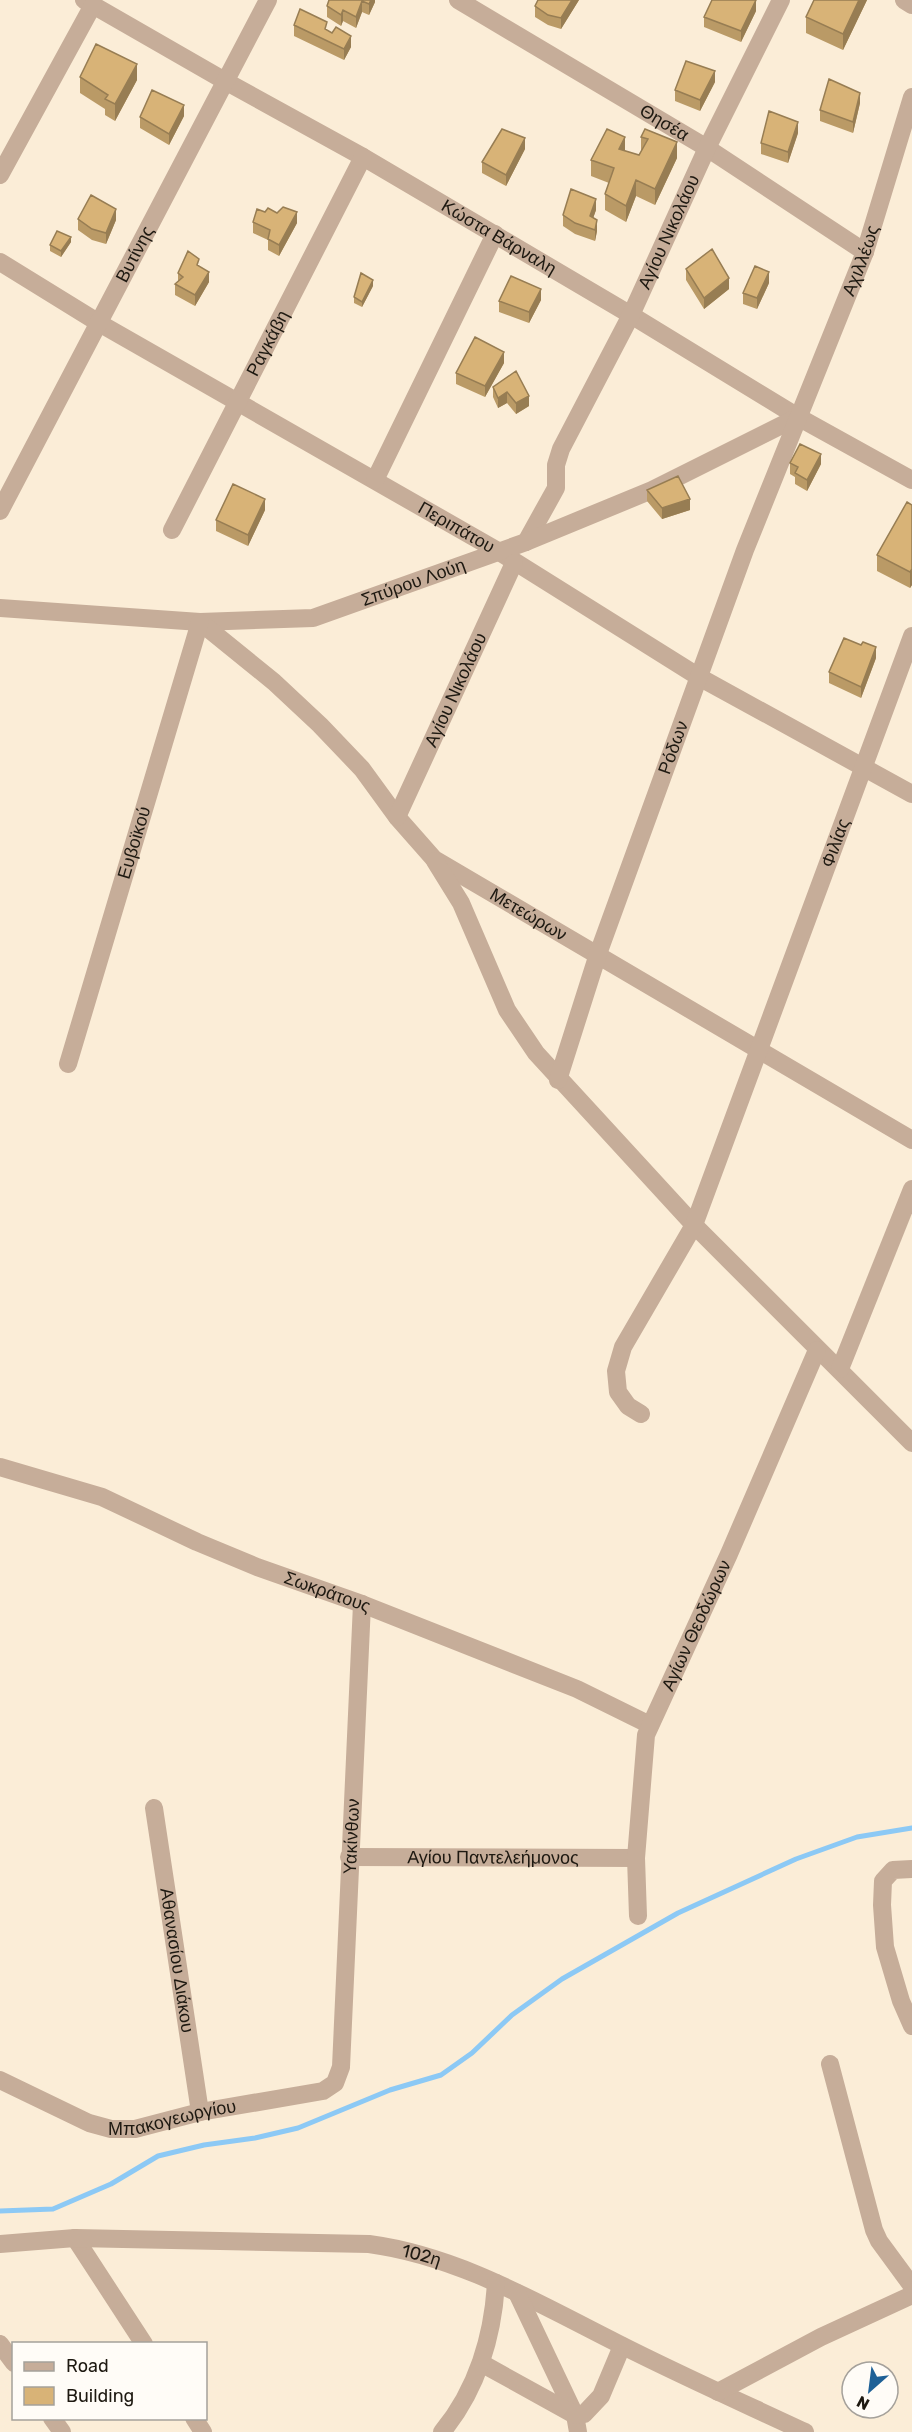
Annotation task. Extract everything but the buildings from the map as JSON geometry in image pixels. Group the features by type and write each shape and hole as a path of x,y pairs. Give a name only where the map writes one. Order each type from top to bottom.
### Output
{"street":[{"name":"Βυτίνης","path":"0,510 268,0"},
{"name":"Θησέα","path":"458,0 706,148 865,252"},
{"name":"Αγίου Νικολάου","path":"526,542 556,488 556,465 561,449 631,315 706,148 782,0"},
{"path":"904,0 912,5"},
{"name":"Κώστα Βάρναλη","path":"88,3 363,157 631,315 798,417 912,480"},
{"path":"0,175 88,3"},
{"name":"Αχιλλέως","path":"798,417 865,252 912,97"},
{"name":"Ραγκάβη","path":"171,530 363,157"},
{"path":"375,480 495,234"},
{"name":"Περιπάτου","path":"0,262 99,323 498,551 699,677 912,794"},
{"name":"Σπύρου Λούη","path":"0,608 200,622 313,618 526,542 652,490 798,417"},
{"name":"Ρόδων","path":"558,1080 598,954 745,550 798,417"},
{"name":"Αγίου Νικολάου","path":"398,817 514,563"},
{"name":"Μετεώρων","path":"200,622 274,682 321,725 362,769 398,817 434,859 912,1140"},
{"name":"Ευβοϊκού","path":"68,1064 200,622"},
{"name":"Φιλίας","path":"641,1414 628,1406 618,1392 616,1371 623,1347 694,1225 912,636"},
{"path":"434,859 460,903 507,1010 536,1053 558,1080 694,1225 912,1443"},
{"path":"840,1369 912,1189"},
{"name":"Αγίων Θεοδώρων","path":"638,1916 636,1858 644,1745 650,1725 729,1554 817,1350"},
{"name":"Σωκράτους","path":"0,1467 102,1497 197,1542 257,1567 362,1604 577,1689 650,1725"},
{"name":"Υακίνθων","path":"341,2067 362,1604"},
{"name":"Αθανασίου Διάκου","path":"154,1808 200,2112"},
{"name":"Αγίου Παντελεήμονος","path":"350,1857 636,1858"},
{"path":"912,1869 893,1870 884,1881 882,1905 885,1947 901,2001 912,2026"},
{"path":"830,2064 874,2230 879,2241 912,2286"},
{"name":"Μπακογεωργίου","path":"0,2080 89,2123 111,2129 135,2129 200,2112 323,2091 334,2083 341,2067"},
{"path":"75,2238 143,2342"},
{"name":"102η","path":"0,2244 75,2238 369,2244 400,2248 444,2262 496,2283 622,2346 805,2432"},
{"path":"442,2432 458,2413 481,2363 494,2312 496,2283"},
{"path":"517,2293 576,2423"},
{"path":"718,2392 821,2337 912,2295"},
{"path":"0,2344 12,2360"},
{"path":"576,2423 601,2396 622,2346"},
{"path":"481,2363 576,2423"}],"waterway":[{"path":"0,2211 53,2209 111,2184 158,2156 298,2128 390,2090 441,2075 472,2053 512,2015 562,1979 678,1913 796,1859 857,1837 912,1828"}]}
